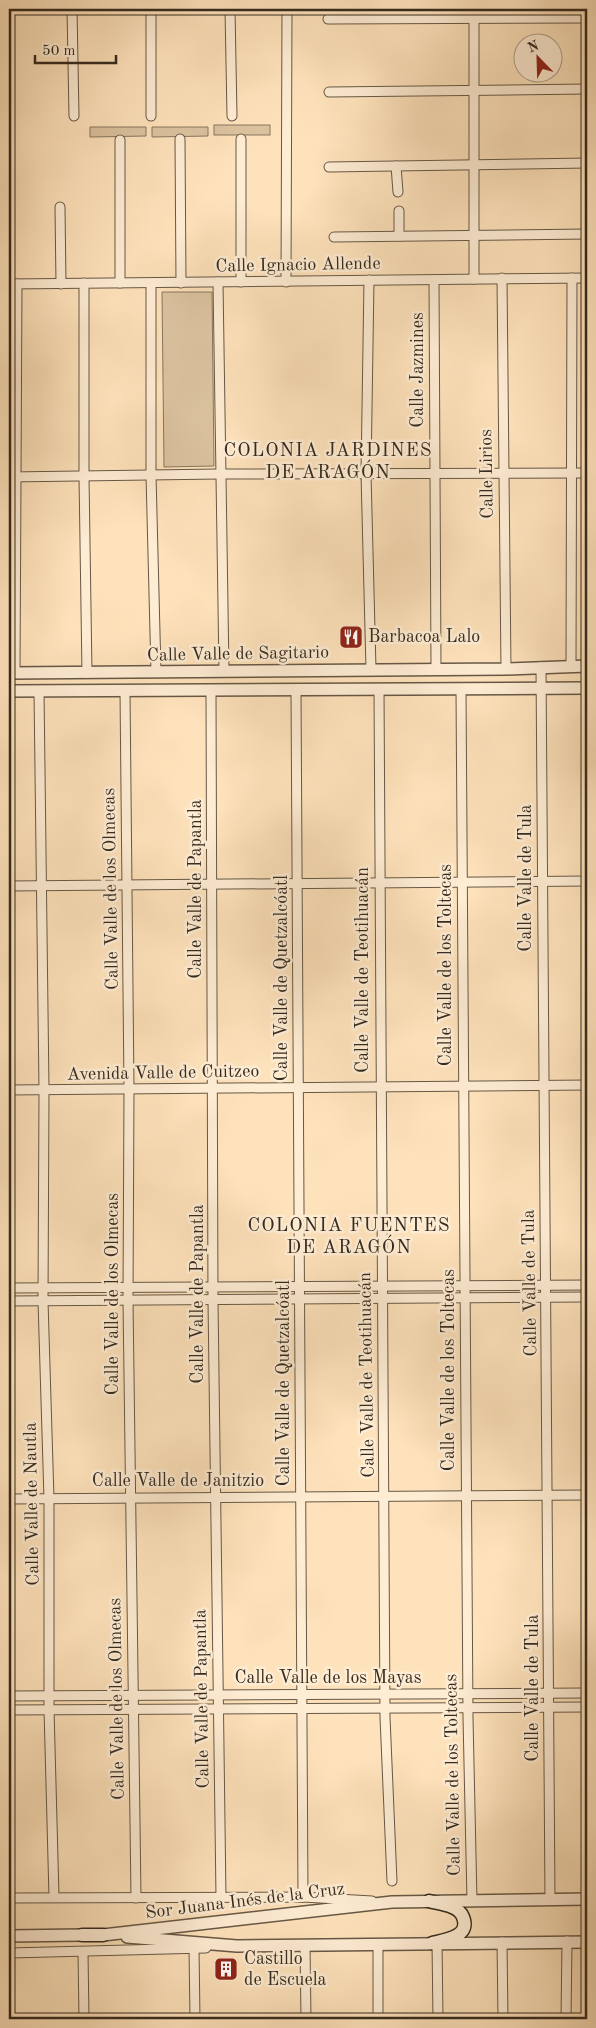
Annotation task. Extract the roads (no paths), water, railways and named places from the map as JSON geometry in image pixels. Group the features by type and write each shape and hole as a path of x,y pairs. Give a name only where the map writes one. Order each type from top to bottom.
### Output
{"main road":[{"path":"429,1901 453,1907 460,1912 464,1919 461,1933 454,1938 434,1943"},
{"name":"Sor Juana Inés de la Cruz","path":"82,1935 103,1935"}],"street":[{"path":"72,9 74,116"},
{"path":"151,9 151,116"},
{"path":"230,9 232,116"},
{"path":"286,282 287,9"},
{"path":"474,9 474,279"},
{"path":"328,19 587,18"},
{"path":"329,92 587,89"},
{"path":"180,138 181,282"},
{"path":"241,139 241,282"},
{"path":"120,140 120,283"},
{"path":"329,167 587,163"},
{"path":"396,166 398,192"},
{"path":"60,207 60,284"},
{"path":"399,211 399,236"},
{"path":"334,238 587,234"},
{"name":"Calle Lirios","path":"502,278 506,669"},
{"path":"571,666 572,278"},
{"name":"Calle Ignacio Allende","path":"13,284 587,278"},
{"path":"369,280 366,474 371,669"},
{"name":"Calle Jazmines","path":"434,280 436,669"},
{"path":"218,282 219,474 224,671"},
{"path":"151,283 156,672"},
{"path":"12,673 13,284"},
{"path":"84,284 86,673"},
{"path":"12,477 219,474 587,473"},
{"name":"Calle Valle de Sagitario","path":"12,673 506,669 587,666"},
{"name":"Calle Valle de Tula","path":"541,667 550,1899"},
{"name":"Calle Valle de Sagitario","path":"9,691 587,688"},
{"name":"Calle Valle de Teotihuacán","path":"378,689 385,1708 392,1881"},
{"name":"Calle Valle de los Toltecas","path":"461,689 466,1496 472,1901"},
{"name":"Calle Valle de los Olmecas","path":"125,690 128,885 128,1300 136,1898"},
{"name":"Calle Valle de Papantla","path":"211,690 213,1300 221,1898"},
{"name":"Calle Valle de Quetzalcóatl","path":"296,690 303,1897"},
{"name":"Calle Valle de Nautla","path":"39,691 44,1090 43,1301 49,1499 49,1709 54,1897"},
{"path":"9,886 587,881"},
{"name":"Avenida Valle de Cuitzeo","path":"9,1090 587,1085"},
{"path":"9,1288 587,1285"},
{"path":"9,1300 213,1300 465,1296 587,1297"},
{"name":"Calle Valle de Janitzio","path":"9,1499 587,1495"},
{"name":"Calle Valle de los Mayas","path":"9,1696 587,1693"},
{"name":"Calle Valle de los Mayas","path":"9,1710 587,1707"},
{"path":"9,1898 303,1897 392,1902"},
{"name":"Sor Juana Inés de la Cruz","path":"103,1935 392,1902 587,1899"},
{"name":"Sor Juana Inés de la Cruz","path":"9,1936 82,1935"},
{"name":"Sor Juana Inés de la Cruz","path":"103,1935 237,1946 587,1942"},
{"path":"502,1942 503,2019"},
{"path":"566,2019 567,1942"},
{"path":"434,1943 438,2019"},
{"path":"378,1945 378,2019"},
{"path":"9,1953 237,1946"},
{"path":"305,1946 306,2019"},
{"path":"194,1948 195,2019"},
{"path":"83,1952 84,2019"}],"place":[{"name":"Barbacoa Lalo","path":"351,637"},
{"name":"Castillo de Escuela","path":"226,1969"}],"district":[{"name":"COLONIA JARDINES DE ARAGÓN","path":"328,462"},
{"name":"COLONIA FUENTES DE ARAGÓN","path":"349,1237"}]}
